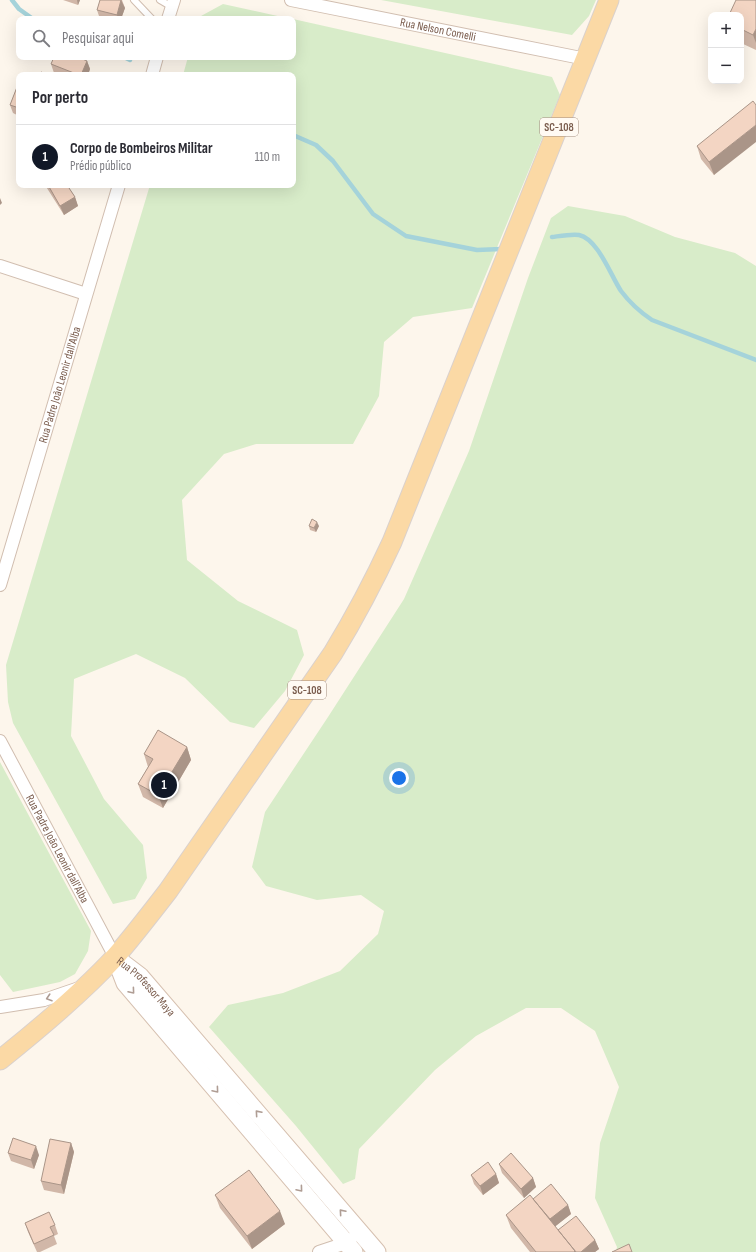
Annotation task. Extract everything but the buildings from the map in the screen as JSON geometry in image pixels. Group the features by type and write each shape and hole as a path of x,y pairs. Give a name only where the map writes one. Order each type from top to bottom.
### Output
{"main road":[{"name":"SC-108","path":"0,1060 31,1035 86,986 115,957 145,922 333,653 370,591 392,542 609,0"},
{"name":"Rua Professor Maya","path":"115,957 140,976 377,1252"},
{"name":"Rua Professor Maya","path":"115,957 124,983 350,1248"}],"street":[{"name":"Rua Nelson Comelli","path":"291,0 586,59"},
{"path":"169,16 173,3"},
{"path":"153,72 156,60"},
{"name":"Rua Padre João Leonir dall'Alba","path":"0,585 118,188"},
{"path":"0,266 86,294"},
{"name":"Rua Padre João Leonir dall'Alba","path":"0,741 115,957"},
{"path":"0,1007 44,1000 86,986"},
{"path":"319,1252 350,1248 359,1232"}],"lane":[{"path":"134,0 149,16"},
{"path":"160,0 173,3"}],"green space":[{"path":"381,0 596,0 589,16 572,35"},
{"path":"223,4 277,16 201,16"},
{"path":"296,20 552,77 560,95 472,308 413,317 384,342 379,396 353,444 256,444 224,454 182,500 187,560 238,601 297,630 304,655 285,691 254,728 230,722 185,678 136,654 74,679 71,736 104,799 143,845 147,878 135,899 113,904 13,723 8,702 6,665 149,188 296,188 296,72 184,72 187,60 296,60"},
{"path":"568,206 625,216 675,237 735,253 756,266 756,1252 616,1252 617,1247 595,1198 600,1143 619,1087 595,1031 561,1008 526,1008 476,1036 435,1070 359,1149 355,1179 343,1184 296,1126 209,1027 228,1005 283,993 340,971 378,934 384,911 361,895 317,900 266,886 252,867 265,812 404,599 469,451 528,278 551,218"},
{"path":"0,762 91,931 88,951 75,974 60,982 13,992 0,975"}],"waterway":[{"path":"12,0 19,9 29,16"},
{"path":"296,136 316,145 333,161 373,214 406,236 477,250 501,249"},
{"path":"552,237 579,235 586,238 598,251 624,295 635,307 652,320 756,360"}],"place":[{"name":"Corpo de Bombeiros Militar","path":"164,785"}]}
